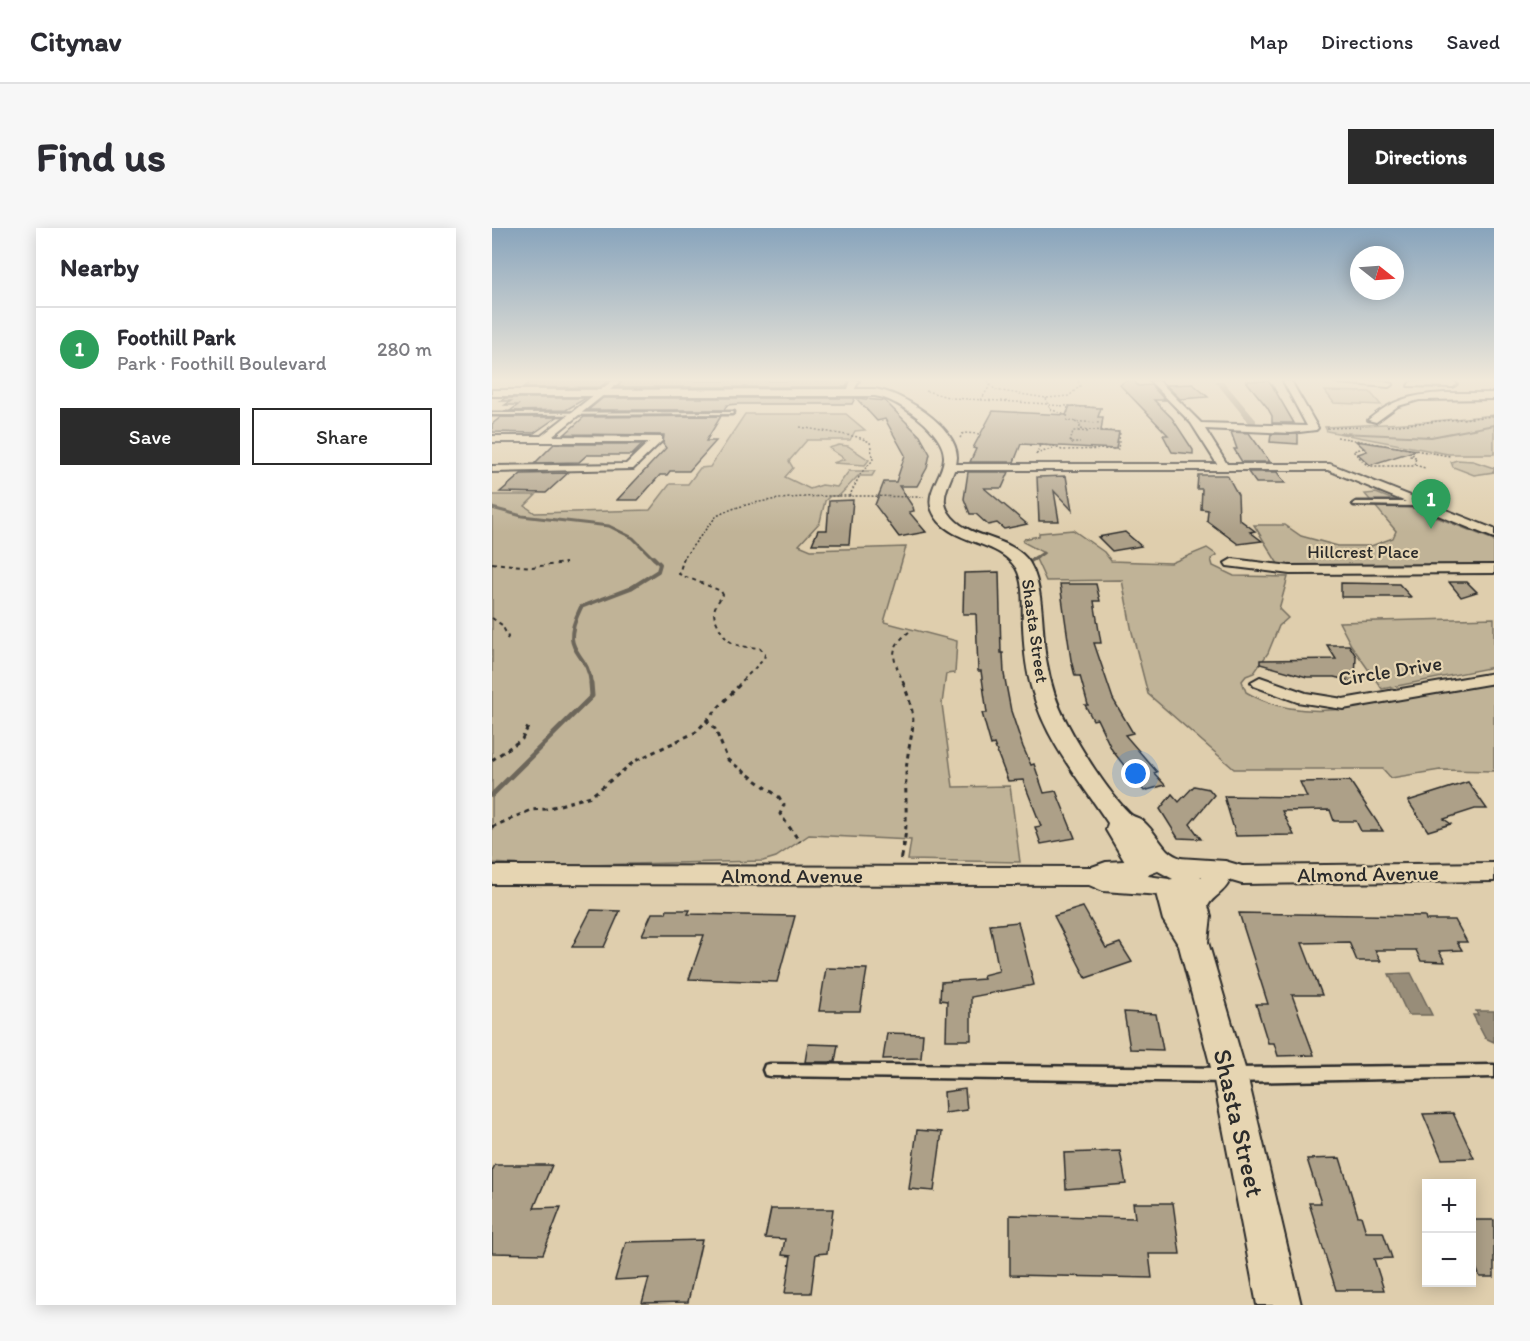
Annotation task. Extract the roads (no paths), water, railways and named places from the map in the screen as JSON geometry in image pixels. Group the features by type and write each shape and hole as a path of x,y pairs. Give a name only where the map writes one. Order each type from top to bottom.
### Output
{"street":[{"path":"543,439 553,431"},
{"path":"935,431 945,440 951,455 949,467 1333,468 1416,504 1490,530"},
{"path":"1203,431 1224,467"},
{"path":"492,439 658,439 629,467 492,469"},
{"name":"Shasta Street","path":"949,467 938,496 938,509 958,528 991,541 1013,553 1024,566 1028,574 1041,680 1049,708 1073,752 1121,822 1119,830 1174,879 1196,916 1193,942 1230,1074 1279,1305"},
{"name":"Hillcrest Place","path":"1232,563 1290,570 1494,569"},
{"name":"Circle Drive","path":"1260,682 1303,698 1343,704 1494,678"},
{"name":"Almond Avenue","path":"1174,879 1225,870 1242,875"},
{"name":"Almond Avenue","path":"492,875 1092,876 1103,882 1242,875 1494,872"}],"lane":[{"path":"1356,504 1416,504"},
{"path":"770,1070 1230,1074 1494,1071"}],"waterway":[{"path":"1340,433 1431,437 1461,431"},
{"path":"492,508 522,516 609,526 633,538 654,559"},
{"path":"1037,557 1043,553"},
{"path":"591,684 589,672 573,643 574,623 581,607 631,588 658,571 660,564 653,557"},
{"path":"1024,565 1037,557"},
{"path":"492,795 592,696 591,683"}],"place":[{"name":"Foothill Park","path":"1431,529"}]}
